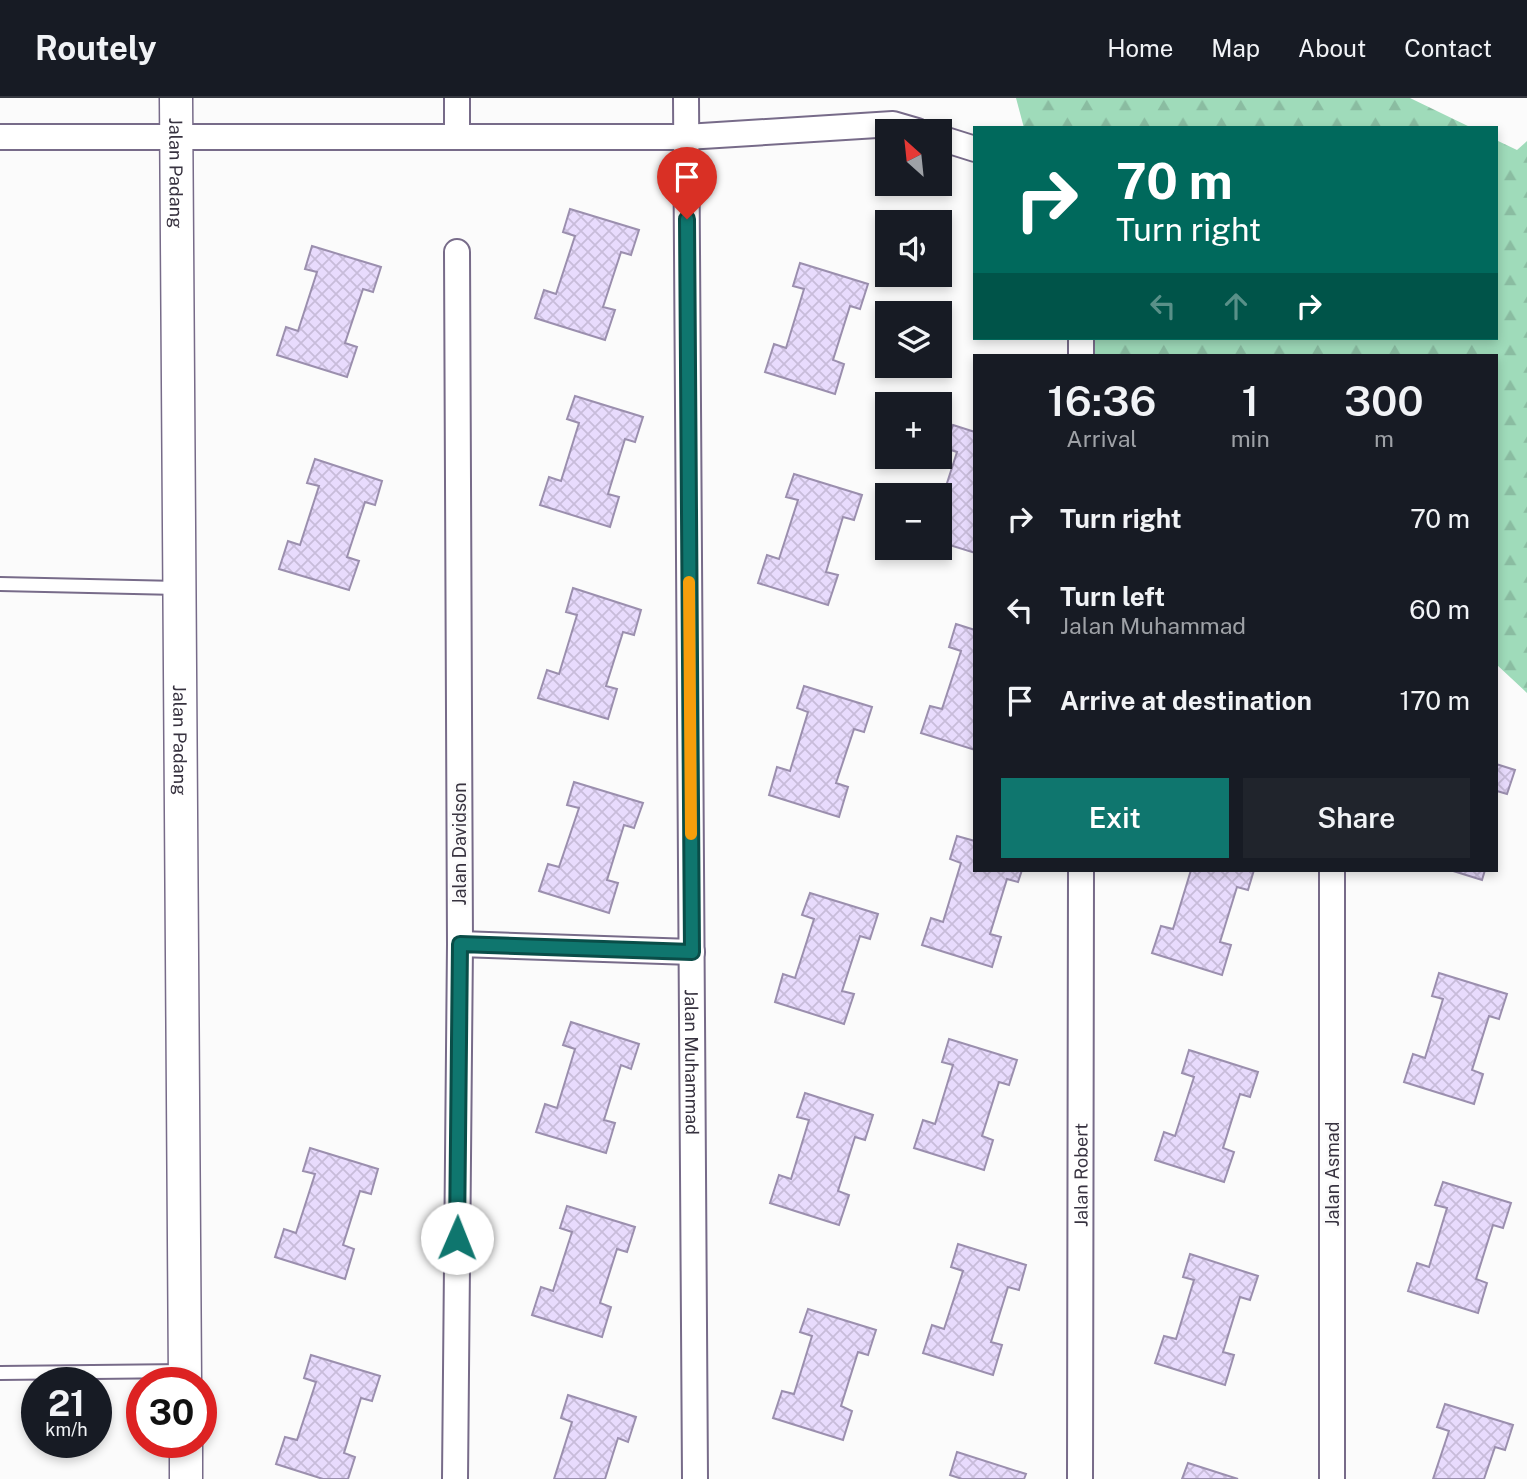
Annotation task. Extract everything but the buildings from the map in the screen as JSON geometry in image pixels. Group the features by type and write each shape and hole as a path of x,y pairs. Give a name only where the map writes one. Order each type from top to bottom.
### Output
{"street":[{"name":"Jalan Padang","path":"176,98 185,1367"},
{"path":"457,98 457,137"},
{"name":"Jalan Muhammad","path":"686,98 695,1479"},
{"path":"0,137 687,137 875,125"},
{"path":"952,142 973,148"},
{"name":"Jalan Davidson","path":"455,1479 460,944 457,252"},
{"name":"Jalan Robert","path":"1080,1479 1081,872"},
{"name":"Jalan Asmad","path":"1332,872 1332,1479"},
{"path":"460,944 692,952"},
{"path":"186,1458 186,1479"}],"lane":[{"path":"0,584 179,588"},
{"path":"0,1374 126,1376"}],"green space":[{"path":"1016,98 1410,98 1468,126 1023,126"},
{"path":"1498,141 1517,150 1527,141 1527,693 1498,666 1498,354 1088,354 1084,340 1498,340"}],"slow traffic":[{"path":"689,582 691,834"}],"route":[{"path":"457,1238 460,944 692,952 687,219"}]}
